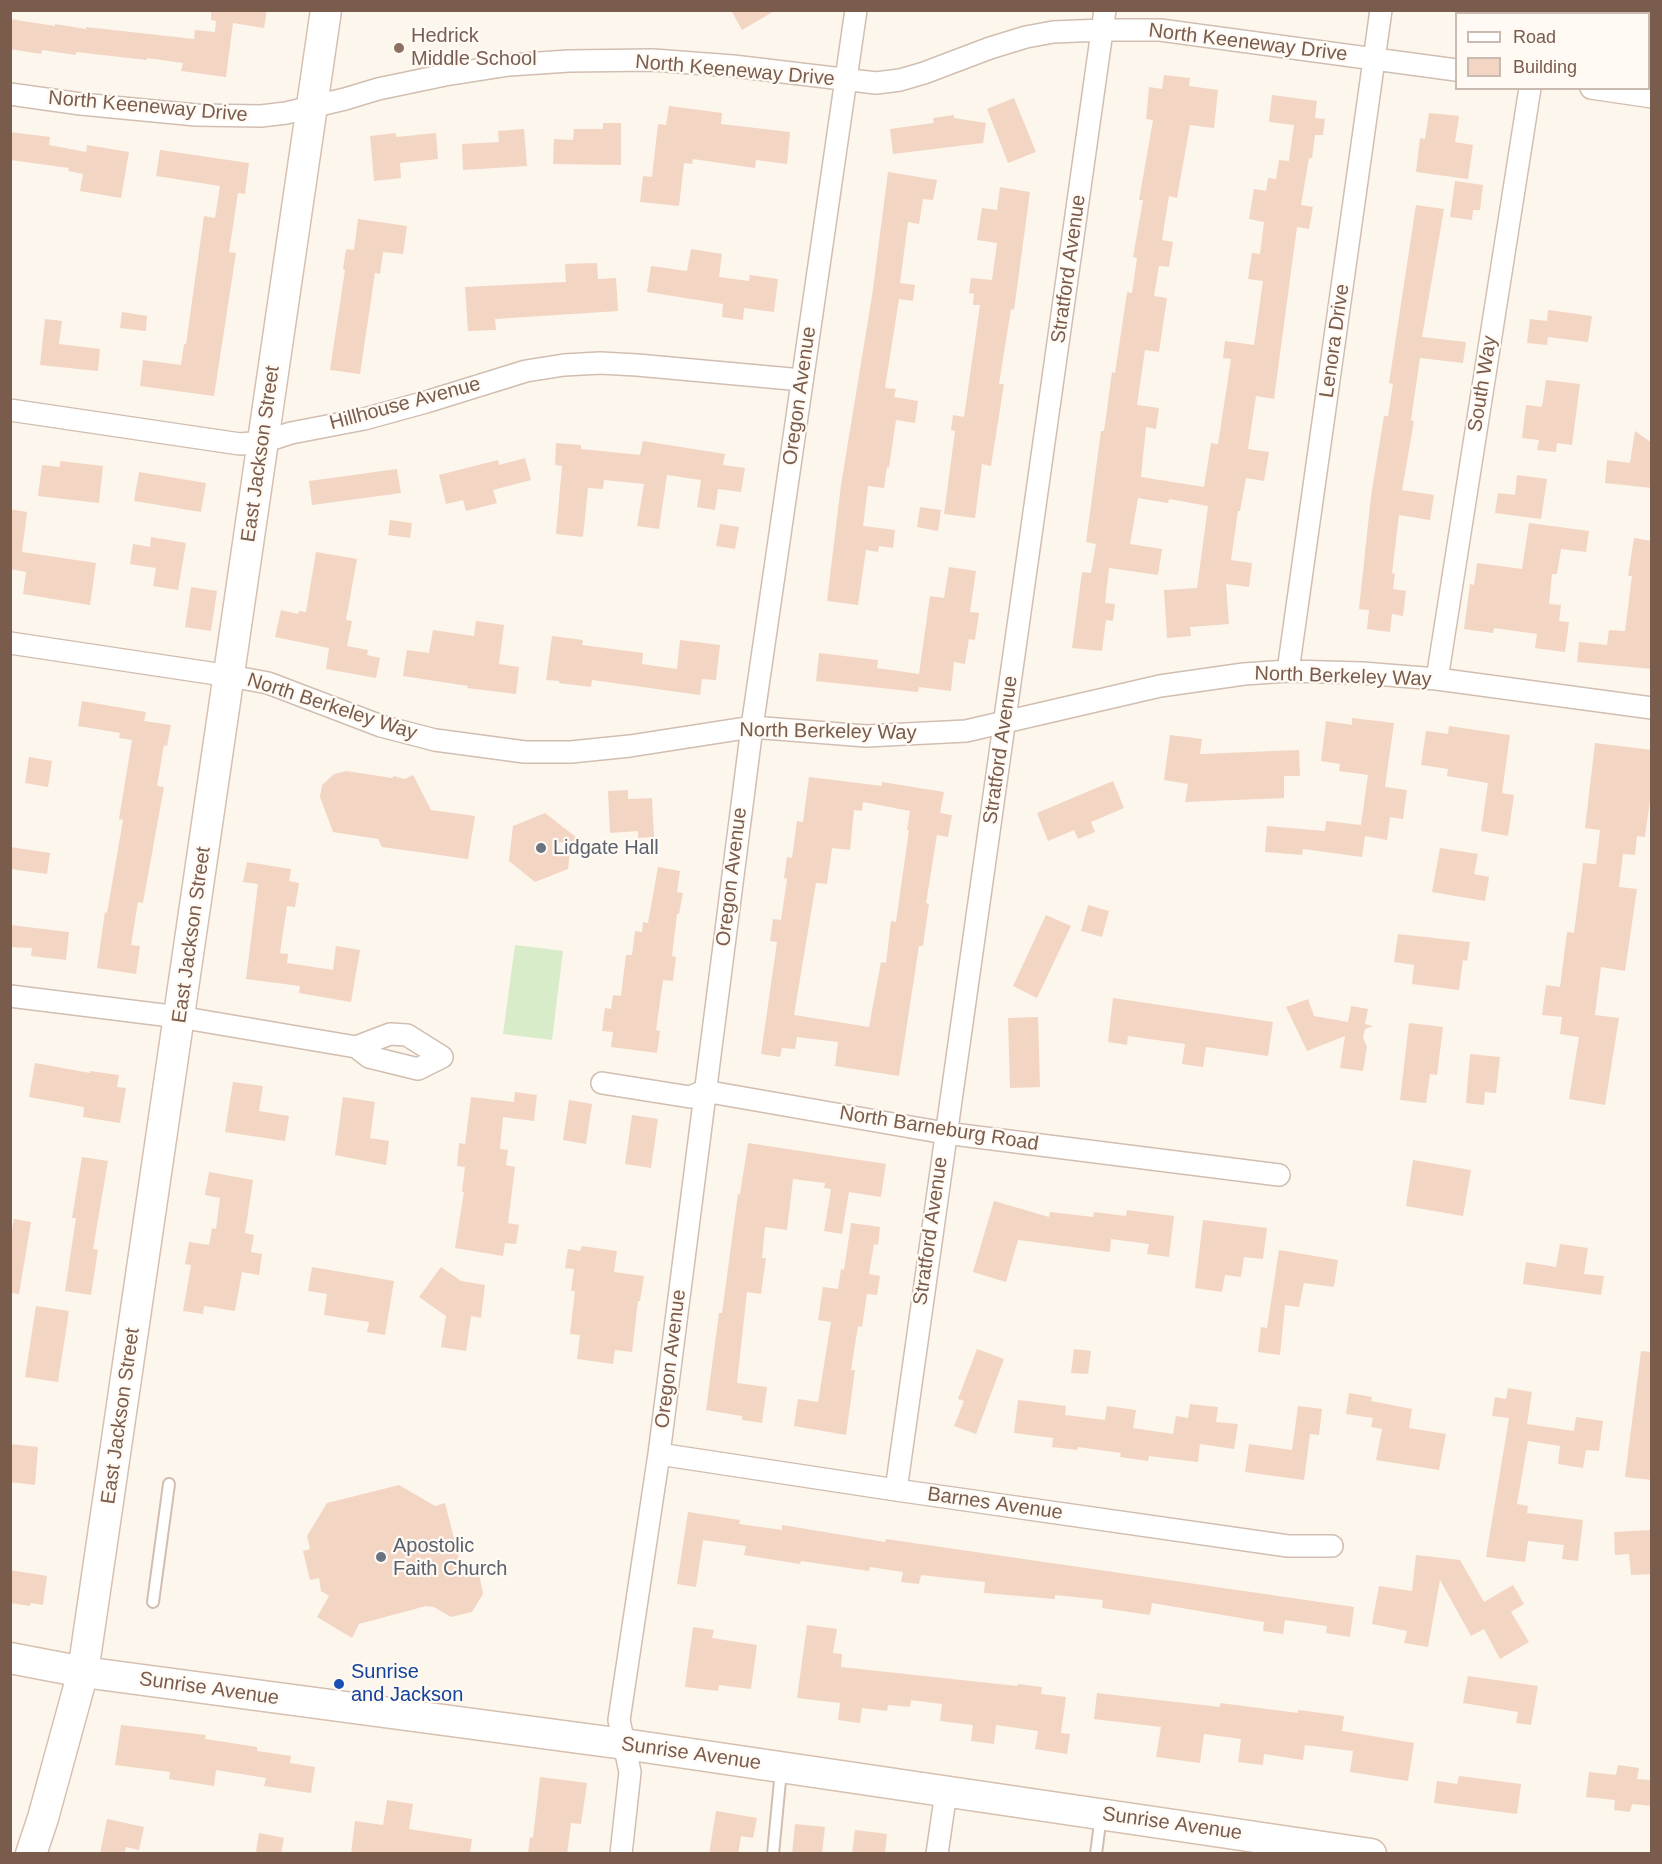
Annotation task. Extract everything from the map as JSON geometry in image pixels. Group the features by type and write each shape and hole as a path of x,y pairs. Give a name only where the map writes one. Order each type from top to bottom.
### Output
{"street":[{"name":"East Jackson Street","path":"31,1854 83,1672 326,10"},
{"name":"Oregon Avenue","path":"621,1854 630,1772 619,1720 659,1454 752,727 856,10"},
{"name":"Lenora Drive","path":"1288,671 1381,10"},
{"name":"North Keeneway Drive","path":"10,94 81,104 196,115 261,116 312,107 378,89 445,75 509,65 568,61 653,60 733,66 876,83 900,80 1026,37 1103,20 1160,30 1455,70"},
{"name":"Stratford Avenue","path":"896,1490 1103,20"},
{"name":"South Way","path":"1437,679 1530,90"},
{"path":"1605,90 1652,97"},
{"name":"Hillhouse Avenue","path":"10,410 240,444 263,441 406,408 526,371 564,365 600,363 637,365 802,380"},
{"name":"North Berkeley Way","path":"10,644 268,683 381,726 424,737 525,752 572,752 630,746 752,727 866,736 966,731 1160,686 1244,674 1288,671 1362,673 1437,679 1652,708"},
{"path":"10,996 179,1017 356,1047"},
{"name":"North Barneburg Road","path":"602,1083 690,1097 704,1091 945,1133 1279,1175"},
{"name":"Barnes Avenue","path":"659,1454 1288,1546 1332,1546"},
{"name":"Sunrise Avenue","path":"10,1658 83,1672 624,1744 1101,1814 1250,1845 1371,1854"},
{"path":"937,1854 946,1792"}],"lane":[{"path":"153,1602 168,1484"},
{"path":"773,1854 781,1768"},
{"path":"1096,1854 1101,1814"}],"green space":[{"path":"515,945 563,951 552,1040 503,1034"}],"building":[{"path":"211,10 267,10 264,28 233,23 226,77 181,71 183,63 147,58 147,60 76,52 76,55 42,50 41,54 10,49 10,19 55,26 55,24 194,39 195,30 215,32 216,21 211,20"},
{"path":"731,10 776,10 742,30"},
{"path":"1164,75 1190,78 1189,86 1218,90 1214,128 1190,125 1177,198 1169,196 1162,240 1173,242 1169,267 1159,266 1154,296 1167,298 1159,352 1145,350 1137,405 1159,408 1156,429 1146,427 1141,477 1204,487 1211,443 1218,444 1231,359 1223,358 1225,341 1254,345 1263,281 1248,279 1252,253 1260,254 1264,222 1249,219 1254,189 1266,191 1268,178 1276,179 1279,160 1289,161 1294,125 1269,122 1272,95 1317,101 1315,118 1325,119 1323,135 1315,135 1301,205 1313,207 1309,229 1297,227 1274,399 1256,396 1248,449 1269,452 1264,481 1246,478 1240,511 1238,511 1231,560 1252,563 1249,587 1226,584 1229,624 1190,627 1191,636 1167,638 1164,590 1197,588 1208,506 1169,499 1168,503 1138,498 1130,544 1162,549 1158,575 1109,568 1105,603 1115,604 1113,621 1106,620 1102,651 1072,648 1082,572 1091,573 1096,544 1086,542 1101,431 1104,431 1127,292 1132,293 1137,258 1133,257 1143,200 1139,200 1153,120 1146,119 1149,87 1162,89"},
{"path":"1014,98 1036,152 1008,163 987,109"},
{"path":"669,106 722,113 721,124 790,132 787,164 756,160 755,168 693,159 692,164 684,163 679,206 640,202 643,176 652,177 658,124 666,125"},
{"path":"1429,113 1459,116 1455,142 1473,145 1468,179 1416,172 1420,138 1425,139"},
{"path":"954,115 954,118 986,123 983,143 893,154 890,129 934,123 933,118"},
{"path":"603,123 621,123 621,165 553,164 554,139 573,140 574,129 603,129"},
{"path":"524,129 527,166 463,170 462,144 499,142 498,131"},
{"path":"10,132 50,137 49,145 86,152 87,145 129,152 121,198 80,191 83,174 68,171 69,168 10,160"},
{"path":"396,133 396,137 436,133 438,159 400,163 401,178 374,181 370,136"},
{"path":"160,150 249,163 245,194 238,193 229,252 236,253 214,396 140,386 143,360 181,365 204,216 215,218 220,186 156,176"},
{"path":"888,172 937,180 933,200 923,199 919,224 908,222 900,283 915,285 913,301 899,299 885,388 896,389 894,397 918,401 915,423 896,420 884,488 868,486 863,526 895,530 893,548 879,546 878,552 866,550 858,605 827,601 841,485 872,296"},
{"path":"1455,181 1483,185 1480,210 1473,210 1472,220 1450,217"},
{"path":"1000,187 1030,192 1014,310 1011,309 999,384 1004,384 991,466 982,464 975,518 944,514 955,431 951,430 953,415 964,417 980,305 973,305 974,294 969,293 971,278 992,280 997,243 977,240 982,208 997,210"},
{"path":"1416,205 1444,209 1422,337 1466,342 1463,363 1420,358 1411,420 1414,421 1402,490 1434,495 1430,520 1399,515 1392,573 1395,574 1393,589 1406,591 1403,616 1392,614 1390,632 1367,629 1369,610 1359,609 1371,496 1384,416 1388,416 1393,384 1389,383"},
{"path":"358,219 407,226 403,254 383,252 380,274 375,273 360,374 330,370 346,249 354,250"},
{"path":"691,249 722,254 719,277 749,281 750,275 778,279 774,312 744,308 743,320 722,317 723,304 647,292 651,266 687,271"},
{"path":"597,263 598,279 616,278 618,311 495,319 496,330 468,331 465,287 566,282 565,264"},
{"path":"1548,310 1592,316 1588,342 1548,337 1547,345 1527,343 1530,319 1547,321"},
{"path":"122,312 147,316 146,331 120,328"},
{"path":"45,319 62,321 59,344 100,349 98,371 40,365"},
{"path":"1546,380 1580,384 1572,445 1557,443 1556,452 1537,450 1539,440 1522,438 1526,405 1542,407"},
{"path":"1635,431 1652,443 1652,488 1605,483 1607,460 1630,463"},
{"path":"643,441 725,454 723,465 745,468 741,492 718,489 715,510 697,507 701,480 667,475 659,529 637,526 644,484 604,480 603,489 588,488 583,537 556,534 562,466 555,465 556,443 581,445 581,449 640,455"},
{"path":"525,458 531,480 493,490 497,503 466,511 463,500 446,504 439,475 498,460 499,465"},
{"path":"60,461 103,466 99,503 38,496 42,465 60,467"},
{"path":"397,469 401,493 312,505 309,481"},
{"path":"139,472 206,483 201,512 134,501"},
{"path":"1517,475 1547,479 1541,519 1495,513 1498,493 1515,495"},
{"path":"920,507 941,510 938,531 917,527"},
{"path":"10,509 27,512 22,552 96,563 90,605 23,594 26,572 10,569"},
{"path":"390,520 412,523 410,538 388,535"},
{"path":"1529,523 1589,531 1586,552 1561,549 1557,574 1552,574 1549,604 1561,605 1559,621 1569,622 1565,652 1535,648 1537,634 1494,628 1493,633 1464,629 1470,584 1474,585 1477,563 1522,569"},
{"path":"720,524 739,527 735,549 716,546"},
{"path":"151,537 186,543 178,590 153,586 156,568 130,564 133,544 150,547"},
{"path":"1634,538 1652,541 1652,669 1577,662 1579,642 1607,645 1609,630 1625,631 1632,576 1628,576"},
{"path":"316,552 357,559 346,620 352,621 347,646 368,650 367,655 380,658 376,678 326,669 329,648 275,637 281,610 298,614 299,611 306,612"},
{"path":"949,567 976,571 970,612 979,613 975,640 969,639 965,664 954,662 951,691 919,687 918,692 816,681 819,653 878,660 877,668 919,674 930,596 944,598"},
{"path":"191,587 217,591 211,631 185,627"},
{"path":"476,621 504,625 499,664 519,667 516,694 403,676 407,650 429,653 433,630 474,636"},
{"path":"552,636 583,640 582,645 643,653 642,664 677,669 680,640 720,645 716,680 702,679 700,695 592,680 591,687 546,680"},
{"path":"82,701 146,712 144,721 171,725 167,746 164,745 157,786 164,787 143,903 138,902 131,945 140,946 136,974 97,968 105,912 107,913 123,820 119,819 132,740 119,738 120,733 78,726"},
{"path":"1352,718 1394,723 1385,787 1407,790 1403,819 1390,817 1387,840 1365,836 1362,857 1303,849 1302,855 1265,852 1267,826 1325,831 1326,821 1361,825 1368,775 1339,771 1340,764 1321,761 1326,721 1352,725"},
{"path":"1449,726 1510,735 1502,793 1514,795 1508,836 1481,831 1488,783 1447,776 1448,769 1421,765 1426,731 1448,734"},
{"path":"1170,735 1202,739 1200,754 1299,750 1300,776 1284,776 1284,798 1185,802 1188,784 1164,780"},
{"path":"1595,743 1652,750 1652,785 1645,837 1637,836 1635,855 1623,854 1619,887 1637,889 1625,971 1601,967 1595,1015 1619,1018 1605,1105 1569,1099 1579,1037 1560,1034 1562,1017 1542,1015 1546,985 1560,987 1567,932 1574,933 1583,863 1596,864 1600,830 1585,828"},
{"path":"29,757 52,761 48,787 25,783"},
{"path":"346,771 405,779 413,775 431,810 475,816 468,859 382,847 378,839 333,832 320,797 322,785 334,774"},
{"path":"809,777 882,786 882,782 944,792 940,813 952,815 948,837 937,835 926,903 929,904 923,946 919,946 899,1076 835,1066 838,1042 797,1037 795,1049 782,1048 780,1057 761,1054 777,942 770,941 773,919 781,920 787,879 784,878 787,857 792,858 797,821 803,822","holes":["863,802 910,811 896,922 891,921 886,963 881,962 869,1027 794,1015 816,883 827,884 832,848 850,850 854,810 862,811"]},
{"path":"1113,781 1124,808 1091,822 1095,832 1078,839 1074,830 1048,841 1037,813"},
{"path":"628,790 628,799 652,798 654,837 638,838 638,831 610,833 608,791"},
{"name":"Lidgate Hall","path":"545,813 581,841 554,843 554,849 570,851 568,869 535,882 509,861 513,826"},
{"path":"10,847 50,853 47,874 10,869"},
{"path":"1440,848 1478,854 1474,874 1489,877 1485,901 1432,892"},
{"path":"247,862 291,869 289,881 299,883 295,907 287,906 280,953 288,954 287,963 333,970 336,946 360,950 351,1002 299,993 300,986 246,979 258,884 243,882"},
{"path":"658,867 680,871 677,892 683,893 679,914 677,914 672,956 676,957 673,981 663,980 656,1030 660,1031 657,1053 611,1047 613,1032 602,1031 605,1008 611,1009 613,995 621,996 626,955 632,955 635,931 642,932 643,922 648,923"},
{"path":"1088,905 1109,911 1102,937 1081,931"},
{"path":"1046,915 1071,926 1037,998 1013,986"},
{"path":"10,925 69,932 66,960 31,956 32,948 10,947"},
{"path":"1398,934 1470,942 1467,961 1463,960 1459,990 1412,984 1414,965 1394,962"},
{"path":"1113,998 1273,1022 1268,1056 1206,1047 1203,1067 1182,1064 1185,1044 1128,1036 1127,1045 1108,1042"},
{"path":"1308,999 1314,1016 1348,1022 1351,1006 1368,1009 1365,1024 1373,1026 1365,1029 1363,1038 1367,1047 1363,1071 1340,1068 1345,1036 1307,1051 1286,1007"},
{"path":"1038,1017 1040,1087 1010,1088 1008,1018"},
{"path":"1409,1023 1443,1027 1437,1075 1430,1074 1426,1103 1400,1100"},
{"path":"1470,1054 1500,1057 1496,1093 1485,1092 1484,1105 1466,1103"},
{"path":"35,1063 90,1073 90,1071 119,1075 117,1087 126,1088 120,1123 83,1117 84,1107 29,1097"},
{"path":"233,1082 263,1086 259,1111 289,1116 285,1141 225,1132"},
{"path":"515,1092 537,1095 534,1121 503,1117 500,1149 508,1150 506,1165 515,1167 508,1223 519,1225 516,1244 505,1243 503,1256 455,1248 464,1192 462,1192 465,1167 457,1166 459,1143 465,1144 471,1097 514,1102"},
{"path":"343,1097 375,1102 370,1138 389,1141 386,1165 335,1155"},
{"path":"569,1100 592,1104 586,1144 563,1140"},
{"path":"632,1115 658,1119 651,1168 625,1164"},
{"path":"748,1143 886,1164 881,1197 849,1192 842,1234 824,1231 831,1189 824,1188 825,1183 793,1179 787,1230 765,1227 762,1258 766,1258 761,1294 747,1292 737,1383 767,1387 762,1423 742,1420 742,1416 706,1410 719,1313 722,1313 738,1194 740,1194"},
{"path":"82,1157 108,1161 93,1249 98,1250 91,1295 65,1291 76,1218 72,1218"},
{"path":"1413,1160 1471,1170 1463,1216 1406,1206"},
{"path":"209,1172 253,1180 245,1233 254,1235 251,1252 262,1254 259,1275 242,1272 235,1311 204,1306 203,1314 183,1311 191,1265 185,1264 189,1242 209,1245 212,1228 216,1229 220,1198 205,1195"},
{"path":"994,1201 1049,1217 1050,1212 1093,1217 1094,1212 1126,1216 1127,1210 1174,1216 1169,1257 1147,1254 1149,1244 1111,1239 1110,1252 1018,1240 1006,1282 973,1272"},
{"path":"14,1219 31,1222 19,1294 10,1293 10,1239"},
{"path":"1203,1220 1267,1228 1263,1259 1244,1257 1241,1277 1225,1275 1222,1292 1195,1288"},
{"path":"851,1223 880,1227 878,1245 874,1244 869,1274 880,1276 877,1295 867,1294 862,1327 858,1326 851,1370 855,1370 846,1435 794,1426 798,1399 818,1402 831,1322 818,1320 823,1287 838,1289 841,1269 844,1270"},
{"path":"1560,1244 1588,1248 1584,1274 1604,1276 1601,1295 1523,1284 1526,1262 1556,1267"},
{"path":"582,1246 617,1251 614,1272 644,1276 640,1301 638,1301 632,1352 615,1350 613,1364 577,1359 580,1335 570,1334 575,1291 571,1291 574,1269 565,1268 568,1249 580,1251"},
{"path":"1279,1250 1338,1260 1334,1287 1304,1283 1299,1307 1285,1305 1280,1355 1258,1352 1261,1327 1267,1328"},
{"path":"312,1267 394,1281 385,1335 367,1332 369,1322 324,1315 327,1294 308,1291"},
{"path":"441,1267 461,1281 485,1285 481,1318 471,1316 466,1351 441,1347 446,1316 419,1297"},
{"path":"36,1306 69,1311 58,1382 25,1377"},
{"path":"977,1349 1004,1359 976,1434 954,1426 964,1401 958,1399"},
{"path":"1074,1349 1091,1351 1088,1374 1071,1373"},
{"path":"1641,1351 1652,1352 1652,1480 1625,1477"},
{"path":"1508,1388 1532,1392 1527,1424 1574,1431 1576,1417 1603,1421 1599,1451 1586,1450 1583,1468 1558,1464 1560,1446 1528,1441 1517,1504 1528,1506 1527,1513 1583,1520 1578,1561 1562,1559 1564,1545 1528,1541 1525,1562 1486,1557 1509,1418 1492,1416 1495,1397 1506,1399"},
{"path":"1349,1393 1372,1397 1371,1401 1412,1409 1409,1428 1446,1434 1439,1470 1376,1460 1382,1429 1371,1427 1373,1418 1346,1414"},
{"path":"1018,1400 1066,1406 1065,1415 1105,1420 1107,1406 1136,1410 1133,1428 1173,1434 1176,1416 1188,1418 1190,1404 1218,1407 1216,1422 1238,1424 1234,1449 1200,1444 1198,1462 1149,1456 1148,1461 1120,1457 1121,1453 1078,1447 1077,1450 1052,1447 1053,1438 1014,1433"},
{"path":"1298,1406 1322,1409 1319,1435 1310,1434 1304,1480 1245,1472 1249,1444 1292,1450"},
{"path":"10,1444 38,1447 35,1485 10,1482"},
{"name":"Apostolic Faith Church","path":"399,1485 435,1506 445,1503 460,1562 479,1573 483,1594 472,1612 451,1617 434,1607 426,1606 359,1624 352,1638 317,1617 329,1596 321,1591 319,1578 310,1580 303,1551 310,1549 307,1536 327,1503"},
{"path":"688,1512 740,1520 739,1524 782,1530 782,1525 885,1542 886,1539 1354,1607 1350,1637 1326,1633 1327,1626 1285,1620 1283,1634 1263,1631 1264,1622 1152,1603 1150,1615 1102,1608 1103,1600 1055,1595 1055,1599 984,1593 985,1582 921,1575 919,1584 901,1582 903,1572 870,1567 869,1571 801,1561 800,1564 744,1555 746,1546 703,1540 696,1587 677,1584"},
{"path":"1652,1530 1652,1574 1631,1575 1629,1554 1615,1555 1614,1532"},
{"path":"1416,1555 1460,1560 1484,1602 1513,1585 1524,1604 1511,1612 1529,1642 1500,1659 1484,1629 1471,1636 1440,1580 1428,1647 1404,1643 1407,1631 1372,1624 1379,1586 1412,1591"},
{"path":"10,1570 47,1576 43,1605 10,1603"},
{"path":"807,1625 837,1629 833,1653 842,1654 841,1667 1042,1687 1041,1694 1066,1697 1061,1733 1070,1734 1067,1754 1035,1749 1038,1731 996,1725 994,1744 971,1741 973,1725 940,1721 942,1704 911,1700 910,1707 888,1705 887,1711 862,1708 860,1723 838,1720 840,1703 797,1698"},
{"path":"693,1627 714,1630 712,1638 757,1645 751,1689 719,1685 718,1691 685,1687"},
{"path":"1468,1676 1538,1686 1531,1725 1516,1723 1518,1712 1463,1703"},
{"path":"1097,1693 1220,1707 1220,1703 1298,1713 1298,1710 1344,1716 1342,1731 1414,1743 1408,1781 1350,1772 1353,1751 1305,1745 1303,1760 1264,1754 1263,1765 1238,1762 1241,1739 1204,1734 1200,1763 1156,1757 1161,1727 1094,1719"},
{"path":"121,1725 206,1735 205,1739 257,1747 257,1751 291,1756 290,1763 315,1767 311,1793 264,1786 266,1778 216,1770 214,1786 169,1779 170,1772 115,1765"},
{"path":"1618,1765 1639,1768 1637,1779 1652,1780 1652,1806 1632,1804 1630,1812 1614,1810 1615,1800 1586,1797 1589,1772 1616,1775"},
{"path":"1459,1776 1521,1784 1517,1814 1434,1803 1437,1781 1457,1784"},
{"path":"540,1777 587,1783 581,1824 571,1823 567,1854 528,1854 530,1837 533,1838"},
{"path":"387,1800 413,1804 409,1829 472,1839 470,1854 351,1854 355,1821 383,1825"},
{"path":"716,1811 757,1818 753,1838 741,1836 738,1854 709,1854"},
{"path":"107,1819 144,1827 139,1850 126,1847 124,1854 100,1854"},
{"path":"795,1824 825,1827 822,1854 792,1854"},
{"path":"855,1830 887,1834 885,1854 852,1854"},
{"path":"259,1833 284,1838 281,1854 256,1852"}],"place":[{"name":"Hedrick Middle School","path":"399,48"},
{"name":"Lidgate Hall","path":"541,848"},
{"name":"Apostolic Faith Church","path":"381,1557"},
{"name":"Sunrise and Jackson","path":"339,1684"}]}
